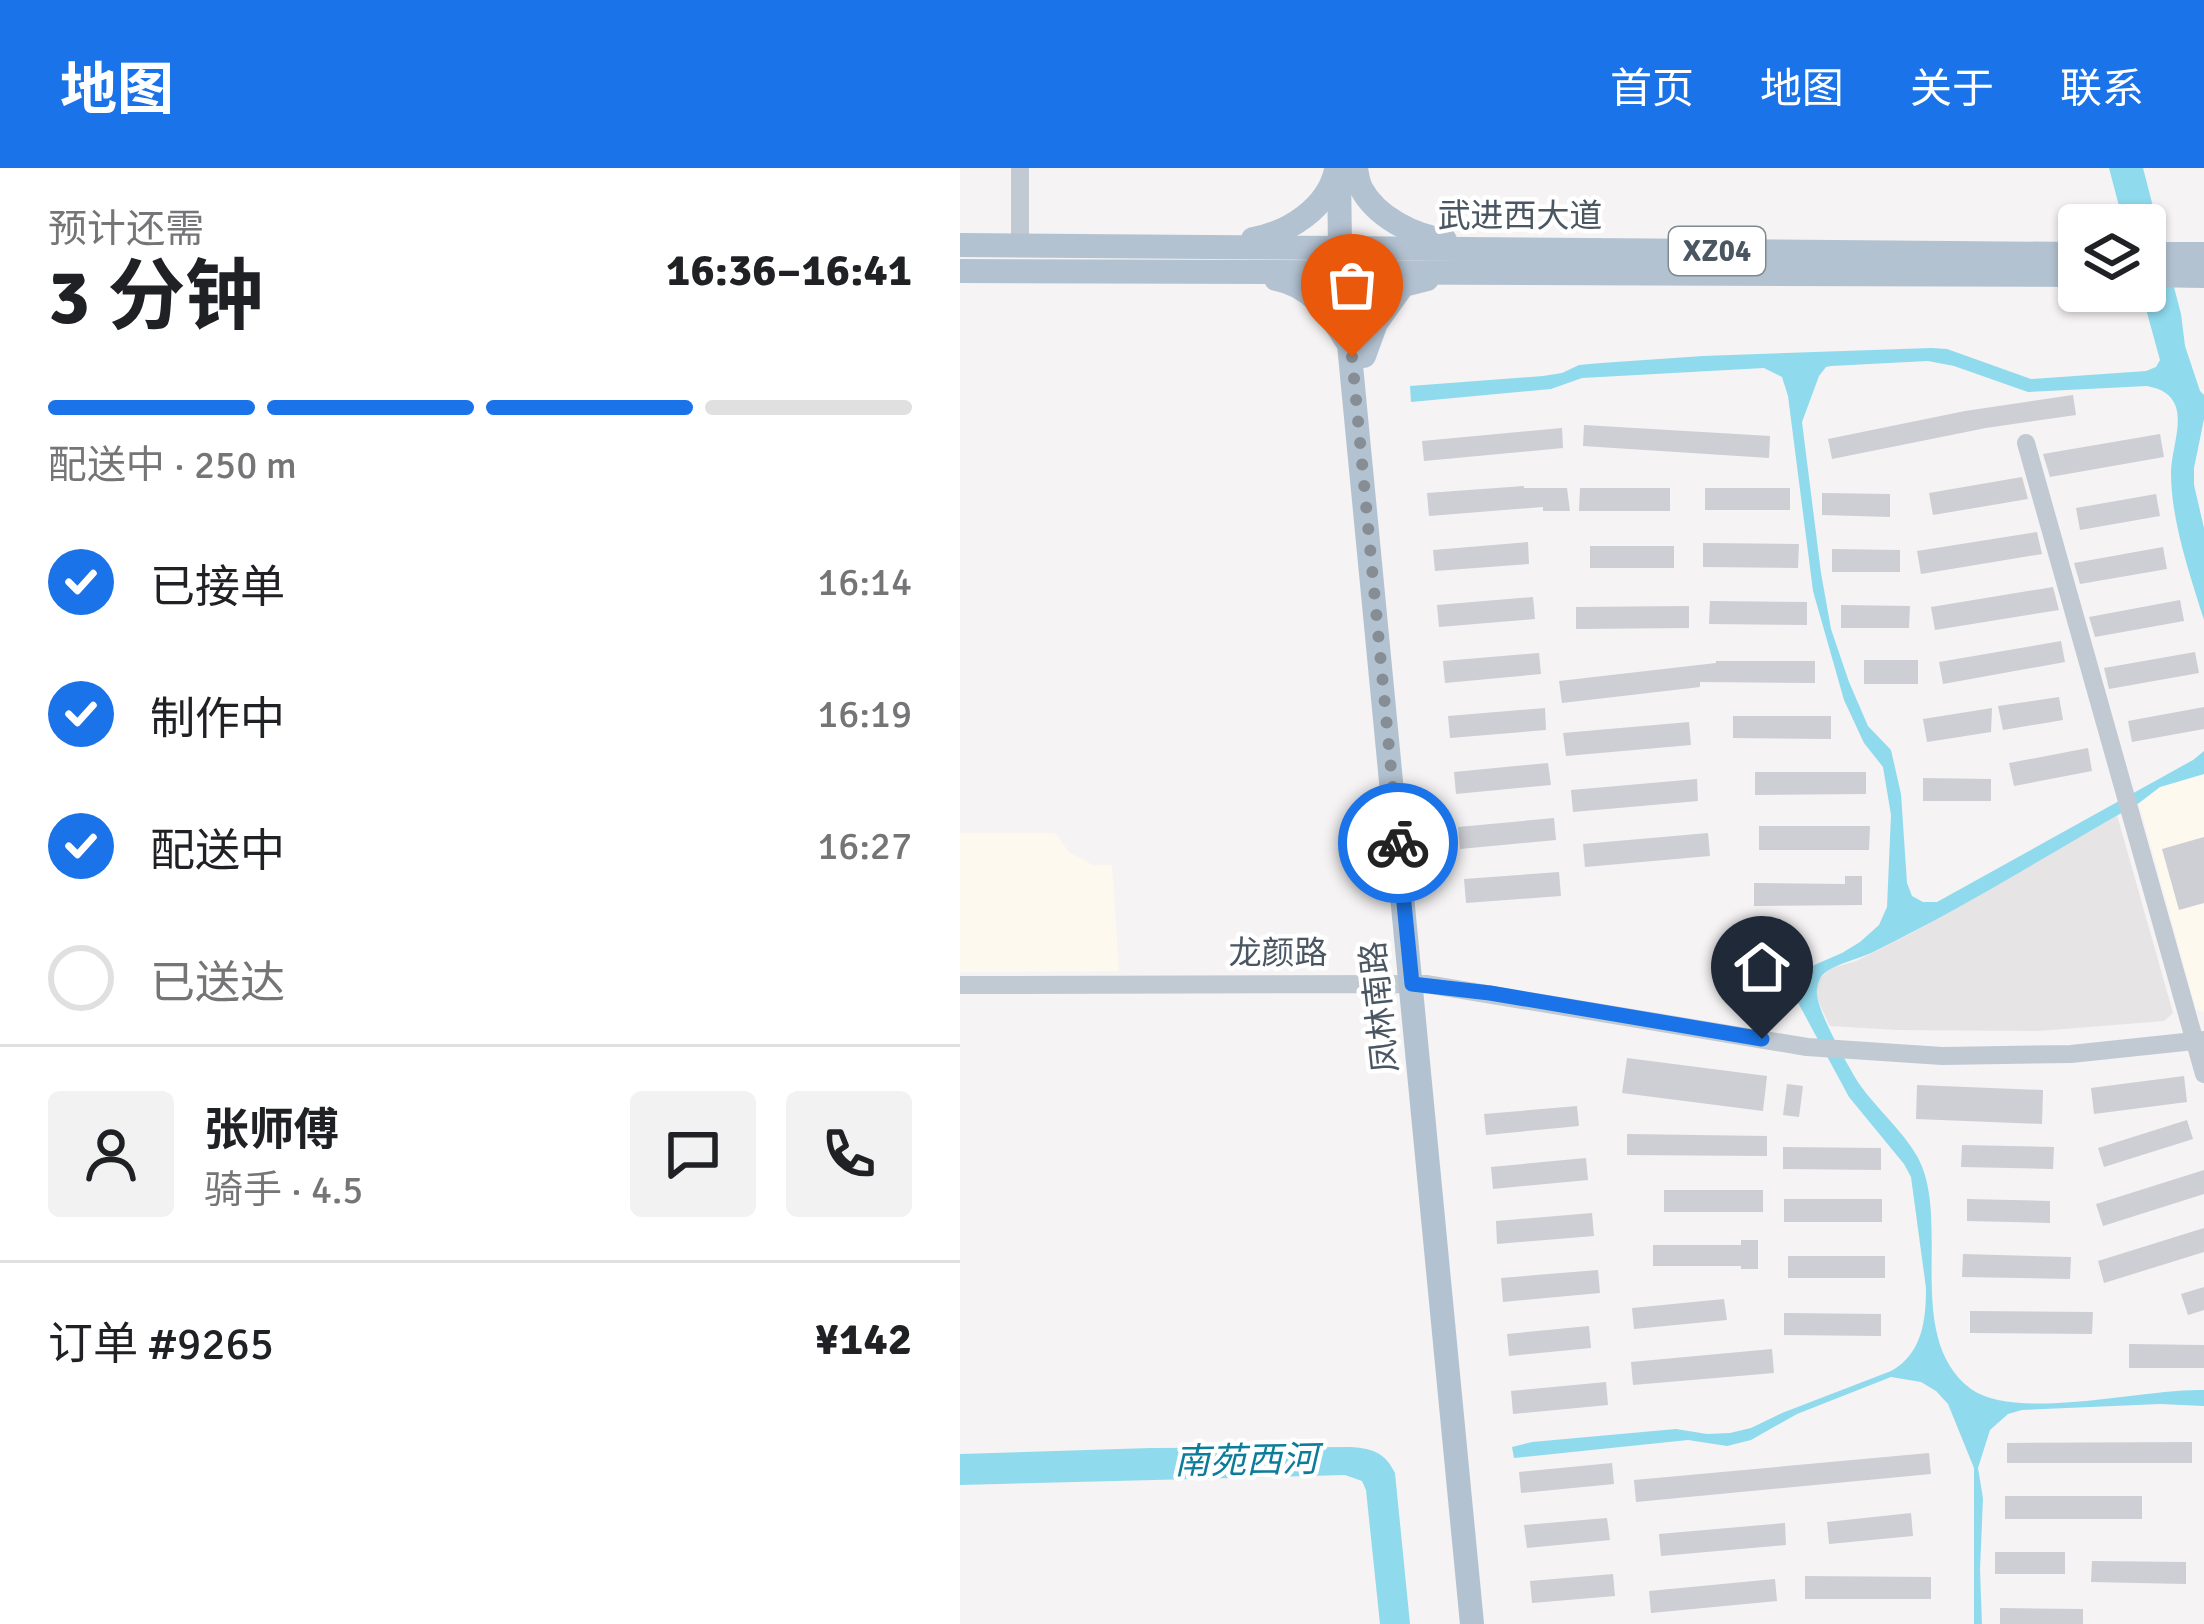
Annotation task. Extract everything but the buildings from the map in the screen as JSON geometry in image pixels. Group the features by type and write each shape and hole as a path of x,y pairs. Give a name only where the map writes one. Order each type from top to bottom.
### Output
{"main road":[{"path":"1199,247 1261,238 1299,224 1333,183 1337,168"},
{"name":"凤林南路","path":"1337,168 1486,1624"},
{"path":"1354,168 1361,188 1383,215 1429,238 1519,249"},
{"name":"凤林南路","path":"1349,260 1354,168"},
{"name":"武进西大道","path":"960,245 1199,247 1450,274 2058,275"},
{"name":"武进西大道","path":"960,271 1238,272 1519,249 2058,254"},
{"path":"2166,268 2204,254"},
{"path":"2166,262 2204,276"},
{"path":"1238,272 1290,281 1324,304 1358,357 1403,285 1450,274"},
{"name":"凤林南路","path":"1419,984 1472,1624"}],"street":[{"path":"1020,168 1020,245"},
{"path":"2026,443 2121,786 2199,1041 2204,1074"},
{"name":"龙颜路","path":"960,985 1419,984 1859,1052 2032,1056 2199,1041"}],"shaded area":[{"path":"2204,774 2204,1013 2196,1009 2139,803 2160,787"},
{"path":"2117,815 2173,1013 2164,1021 2039,1031 1830,1026 1816,997 1821,977 1832,968 1914,932"},
{"path":"960,833 1055,833 1069,852 1093,865 1112,865 1119,971 960,972"}],"water":[{"path":"2109,168 2143,168 2152,204 2118,204"},
{"path":"2166,256 2185,346 2204,395 2194,485 2204,528 2204,620 2174,510 2171,473 2178,415 2171,398 2161,390 2147,386 2028,392 1928,361 1831,366 1819,376 1802,422 1831,629 1868,726 1891,750 1901,794 1912,896 1937,902 2204,751 2204,774 2160,787 1944,915 1831,969 1818,986 1823,1014 1855,1078 1904,1137 1927,1182 1933,1309 1939,1340 1950,1367 1971,1389 2018,1403 2204,1390 2204,1406 2022,1410 2008,1414 1990,1430 1978,1468 1983,1498 1982,1624 1974,1624 1974,1468 1948,1404 1921,1382 1891,1377 1797,1414 1751,1440 1727,1446 1688,1440 1514,1458 1512,1447 1532,1442 1676,1429 1707,1434 1751,1428 1891,1371 1916,1346 1926,1288 1911,1177 1849,1097 1795,997 1797,977 1805,969 1842,953 1879,925 1887,907 1891,815 1883,767 1864,743 1844,700 1813,591 1782,377 1764,368 1582,378 1551,389 1411,402 1410,386 1543,376 1601,363 1931,348 1947,349 2031,379 2146,371 2160,360 2147,312 2166,312"},
{"name":"南苑西河","path":"1352,1447 1378,1453 1395,1473 1410,1624 1380,1624 1366,1490 1362,1481 1345,1475 960,1485 960,1454"}],"way so far":[{"path":"1352,357 1398,843"}],"route":[{"path":"1398,843 1412,984 1762,1039"}]}
